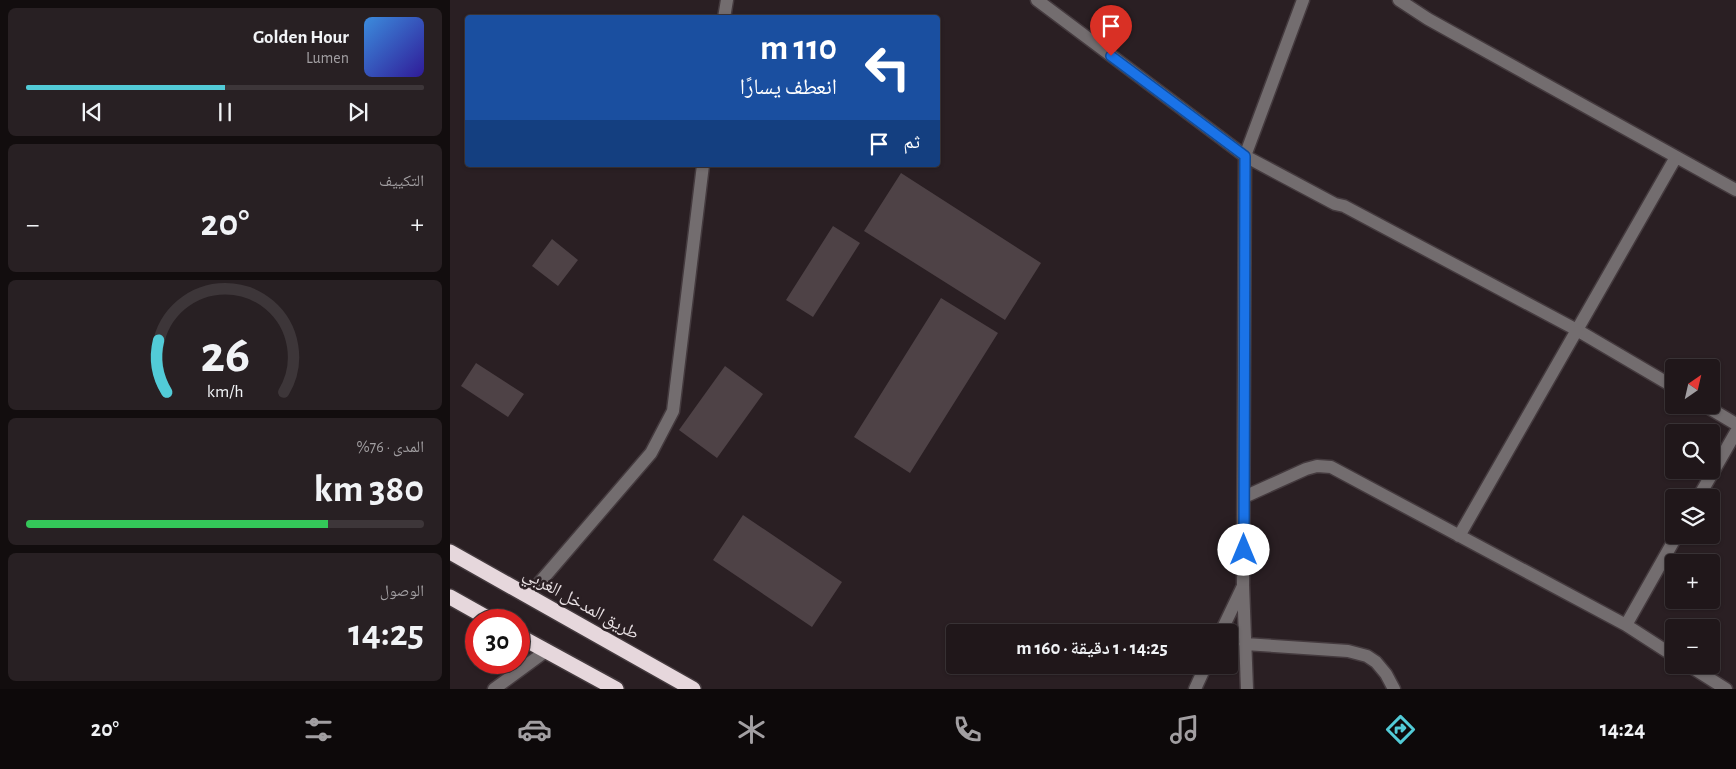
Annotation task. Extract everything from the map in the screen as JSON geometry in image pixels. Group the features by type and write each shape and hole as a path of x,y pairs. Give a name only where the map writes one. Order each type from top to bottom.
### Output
{"highway":[{"name":"طريق المدخل الغربي","path":"450,552 693,689"},
{"path":"450,597 471,609"},
{"path":"530,643 610,687"}],"street":[{"path":"724,15 727,0"},
{"path":"1037,0 1245,156 1335,204 1344,206 1577,330 1665,382"},
{"path":"1247,689 1244,585 1245,156 1303,0"},
{"path":"1400,0 1428,19 1736,190"},
{"path":"1459,536 1676,157"},
{"path":"528,596 651,453 673,411 703,167"},
{"path":"1719,414 1736,424"},
{"path":"1703,489 1736,432"},
{"path":"1244,497 1311,467 1323,465 1332,467 1626,625 1665,650"},
{"path":"1626,625 1672,544"},
{"path":"1225,624 1244,585"},
{"path":"1245,644 1348,650 1367,656 1376,662 1386,674 1394,689"},
{"path":"494,689 546,652"},
{"path":"1194,689 1202,674"},
{"path":"1702,674 1726,689"}],"building":[{"path":"901,173 1041,263 1005,320 864,231"},
{"path":"833,226 860,243 813,317 786,300"},
{"path":"552,239 578,260 558,286 532,266"},
{"path":"941,298 998,333 910,473 854,437"},
{"path":"476,363 524,394 508,417 461,386"},
{"path":"725,366 763,394 717,458 679,430"},
{"path":"743,515 842,582 812,627 713,560"}],"route":[{"path":"1111,56 1245,156 1244,550"}]}
